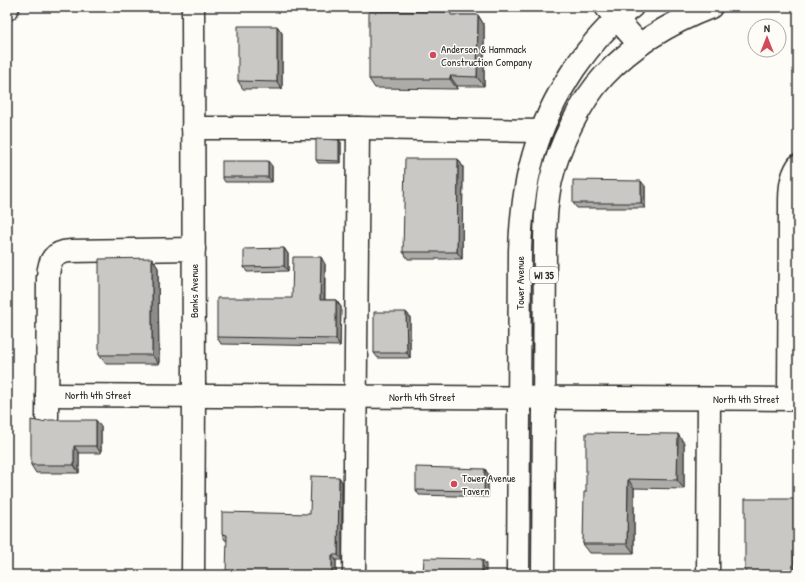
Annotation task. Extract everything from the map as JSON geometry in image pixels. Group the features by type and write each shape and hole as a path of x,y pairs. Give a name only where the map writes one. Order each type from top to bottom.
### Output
{"street":[{"name":"Banks Avenue","path":"193,7 193,575"},
{"name":"WI 35","path":"543,575 545,227 547,202 552,180 566,137 589,96 603,77 640,45 678,22 711,7"},
{"path":"619,11 640,45"},
{"name":"Tower Avenue","path":"518,575 521,216 525,191 531,163 541,131 561,89 580,60 619,11"},
{"path":"193,128 358,128 541,131"},
{"path":"354,575 358,128"},
{"path":"793,399 790,206 792,177 798,166"},
{"path":"47,417 48,268 53,257 62,252 71,251 194,249"},
{"name":"North 4th Street","path":"47,395 793,399"},
{"path":"708,575 709,399"}],"building":[{"name":"Anderson & Hammack Construction Company","path":"369,11 451,12 451,15 478,15 477,77 450,76 450,79 369,79"},
{"path":"238,26 277,26 277,82 238,81"},
{"path":"316,139 339,140 339,161 316,160"},
{"path":"405,159 458,159 457,252 403,252"},
{"path":"222,161 268,161 268,177 222,177"},
{"path":"573,180 641,181 641,203 573,203"},
{"path":"284,248 284,266 244,267 244,249"},
{"path":"293,257 321,257 320,300 336,300 336,339 217,337 217,298 292,298"},
{"path":"152,258 152,355 99,355 99,259"},
{"path":"374,312 406,312 407,353 374,353"},
{"path":"31,420 42,422 48,420 96,420 96,446 74,446 74,465 31,465"},
{"path":"586,433 678,434 677,480 628,479 627,544 583,544 584,492 586,492"},
{"name":"Tower Avenue Tavern","path":"416,467 485,469 484,491 416,490"},
{"path":"311,476 339,477 338,555 332,555 332,575 226,575 227,535 222,534 222,512 310,514"},
{"path":"745,499 794,499 794,575 745,575"},
{"path":"424,558 482,559 482,575 423,575"}],"place":[{"name":"Anderson & Hammack Construction Company","path":"433,55"},
{"name":"Tower Avenue Tavern","path":"454,484"}]}
